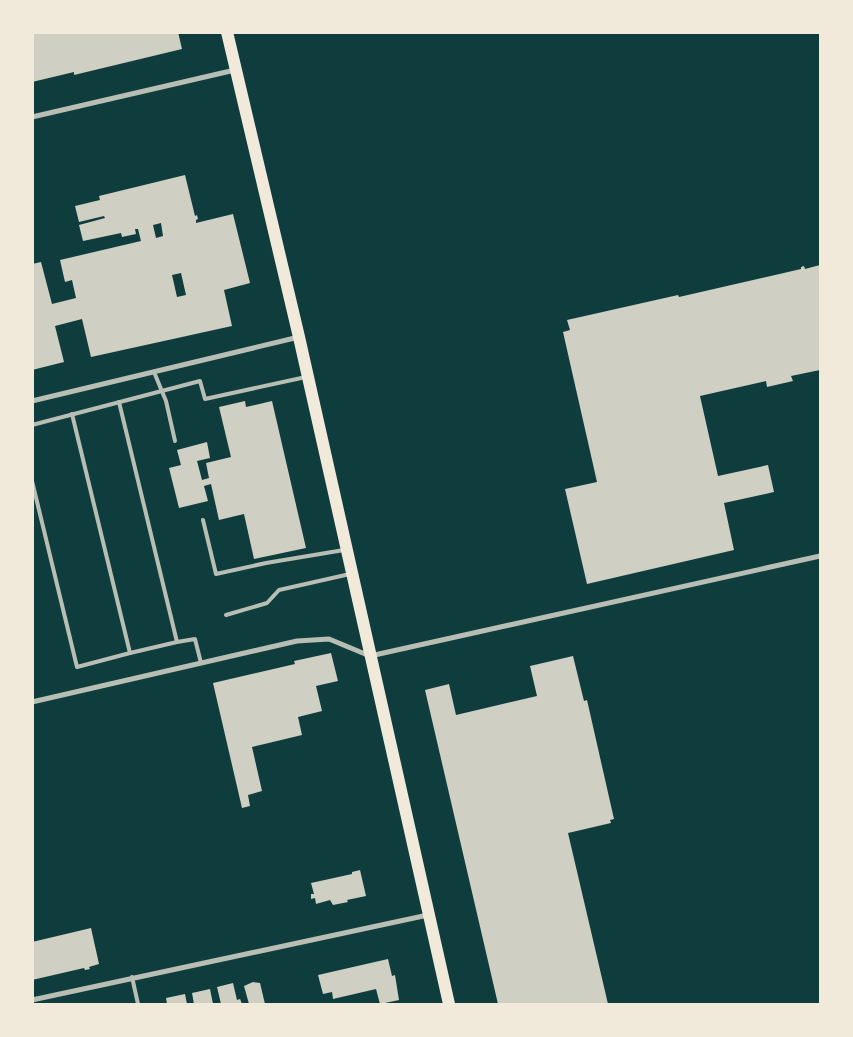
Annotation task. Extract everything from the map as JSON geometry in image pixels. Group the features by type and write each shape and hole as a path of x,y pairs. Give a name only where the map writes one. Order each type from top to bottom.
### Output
{"main road":[{"path":"227,32 308,376 449,1004"}],"street":[{"path":"32,117 236,70"},
{"path":"32,401 299,337"},
{"path":"32,702 296,642 329,640 370,656 820,556"},
{"path":"32,1000 428,915"}],"lane":[{"path":"154,372 166,401 175,441"},
{"path":"32,425 200,380 206,400 308,376"},
{"path":"119,402 177,642"},
{"path":"72,414 130,653"},
{"path":"32,482 76,666 195,639 201,663"},
{"path":"204,520 216,574 346,549"},
{"path":"226,614 267,603 279,590 352,574"},
{"path":"132,978 138,1004"}],"building":[{"path":"32,32 178,32 182,49 74,75 74,72 32,82"},
{"path":"185,175 195,216 197,215 198,219 196,223 233,214 250,283 224,290 232,326 91,357 82,319 55,326 64,362 32,370 32,264 41,262 52,304 76,298 72,280 65,282 60,260 141,241 138,229 135,229 136,234 122,237 121,233 83,241 79,225 105,218 104,216 79,222 75,206 100,200 99,196","holes":["161,223 163,236 156,238 153,225","181,273 186,295 177,297 172,275"]},
{"path":"820,265 820,370 791,376 793,381 767,387 766,381 700,396 718,476 768,465 774,492 724,503 734,550 587,584 565,489 597,482 563,332 570,330 567,320 678,295 679,297 801,269 804,266 805,269"},
{"path":"245,401 246,407 272,401 306,548 254,559 244,514 219,520 211,484 204,486 208,501 179,508 169,468 181,465 177,450 207,442 210,458 197,461 202,480 209,478 206,463 231,457 219,407"},
{"path":"331,653 338,681 316,686 322,711 298,717 302,735 252,747 262,791 248,795 250,806 242,808 213,683 295,664 294,661"},
{"path":"573,656 584,701 587,700 614,819 610,820 611,823 568,833 608,1004 498,1004 425,690 449,684 456,715 537,696 530,666"},
{"path":"360,870 366,896 333,905 330,900 316,904 315,898 311,899 311,894 314,894 311,883 352,874 352,872"},
{"path":"91,928 99,964 89,967 90,969 85,970 84,968 32,980 32,942"},
{"path":"388,959 392,976 395,975 399,1000 380,1004 376,989 333,999 332,992 323,994 318,975"},
{"path":"253,982 260,983 265,1004 249,1004 244,986"},
{"path":"233,983 237,1000 240,999 242,1004 221,1004 217,987"},
{"path":"210,989 213,1004 194,1004 192,993"},
{"path":"185,994 187,1004 167,1004 166,998"}]}
